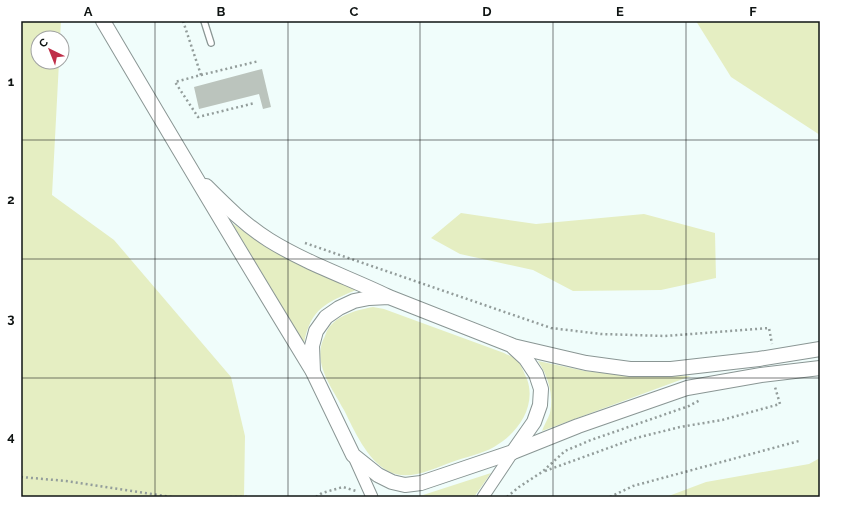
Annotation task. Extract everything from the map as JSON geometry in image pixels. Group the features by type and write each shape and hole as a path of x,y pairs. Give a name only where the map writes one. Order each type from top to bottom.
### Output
{"street":[{"path":"102,21 196,176 212,207 313,372 372,496"},
{"path":"196,176 233,213 268,239 308,262 389,298 511,345 586,363 630,369 671,370 817,350"},
{"path":"313,372 312,346 316,331 326,317 339,308 354,301 369,298 389,298"},
{"path":"483,497 534,422 540,405 541,389 536,374 526,359 511,345"},
{"path":"353,455 378,475 392,482 405,485 421,483 513,452 578,426 687,388 761,375 819,368"}],"lane":[{"path":"204,21 211,43"}],"path":[{"path":"183,21 201,76"},
{"path":"255,103 198,117 174,82 259,61"},
{"path":"305,243 551,328 601,334 665,336 770,328 772,344"},
{"path":"542,472 636,438 680,427 722,420 780,404 774,384"},
{"path":"507,497 518,487 542,472 565,451 591,440 689,406 706,397"},
{"path":"610,497 633,486 799,441"},
{"path":"21,477 66,481 172,497"},
{"path":"316,497 322,493 343,487 372,496"},
{"path":"230,497 248,497"}],"green space":[{"path":"21,21 61,21 60,30 30,30 30,70 59,70 52,195 114,240 231,377 245,436 244,497 21,497"},
{"path":"696,21 820,21 820,135 731,77"},
{"path":"461,213 536,224 644,214 715,233 716,278 661,290 573,291 533,270 460,254 431,238"},
{"path":"232,223 264,246 305,268 356,290 328,303 321,308 311,322 304,343"},
{"path":"373,307 384,309 515,358 527,379 529,400 523,419 510,435 494,447 479,454 412,475 396,474 380,466 367,452 357,435 330,385 322,368 321,359 323,340 327,330 332,324 348,314"},
{"path":"538,361 585,371 630,376 691,376 542,431 550,413 551,393 545,373"},
{"path":"820,458 820,497 666,497 706,482 809,464"},
{"path":"491,473 474,497 410,497 420,496"}],"building":[{"path":"262,69 271,107 263,109 259,94 199,109 194,87"}]}
